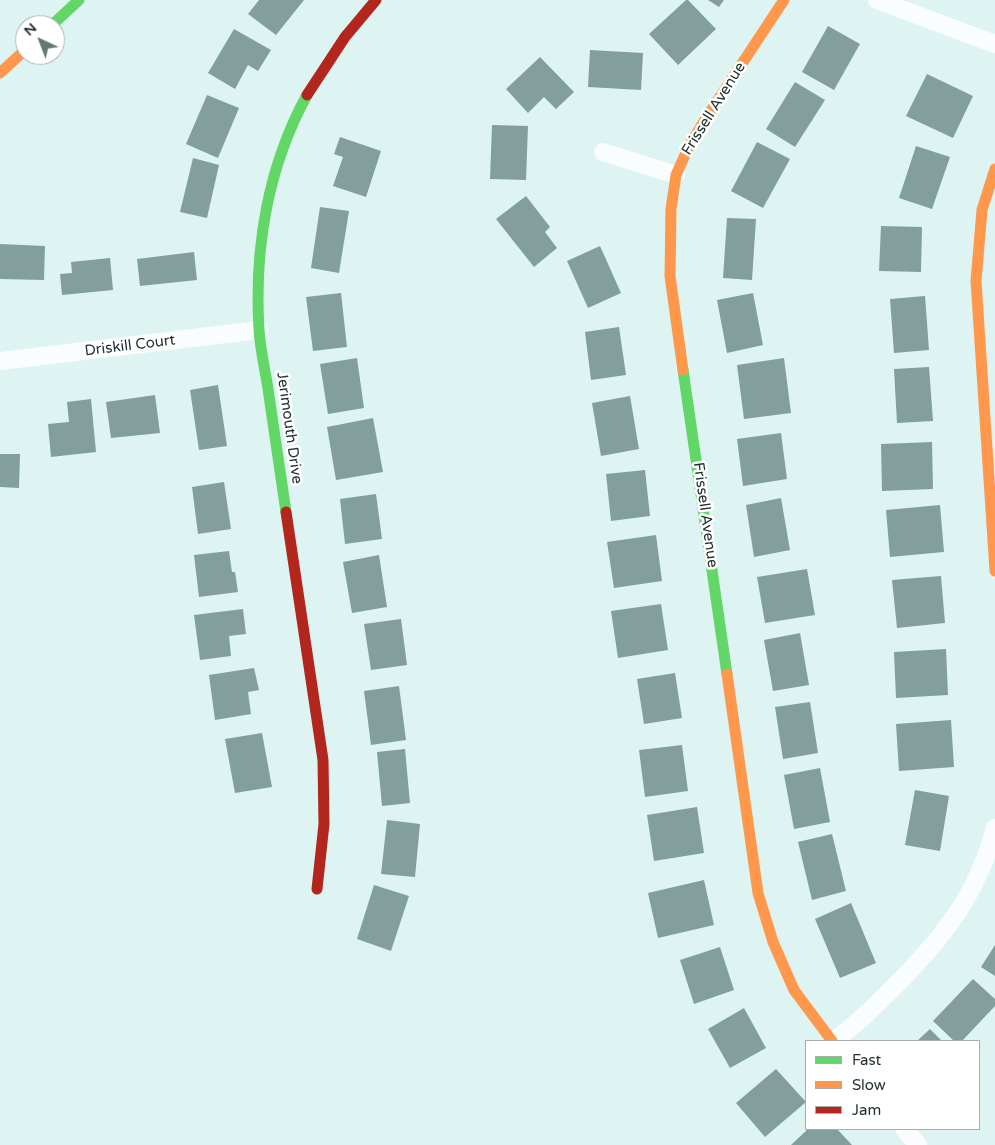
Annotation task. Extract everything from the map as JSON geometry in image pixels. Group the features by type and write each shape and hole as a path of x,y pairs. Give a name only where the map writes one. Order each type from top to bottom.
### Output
{"street":[{"path":"63,15 79,0"},
{"name":"Jerimouth Drive","path":"318,888 324,840 326,799 323,760 260,330 257,289 264,215 283,144 299,107 337,45 376,0"},
{"name":"Frissell Avenue","path":"784,0 701,125 676,175 671,209 670,276 758,893 772,942 794,990 831,1040"},
{"path":"877,0 995,44"},
{"path":"0,72 15,59"},
{"path":"603,152 676,175"},
{"path":"995,169 981,212 977,242 976,281 991,431 995,571"},
{"name":"Driskill Court","path":"0,361 260,330"},
{"path":"833,1040 851,1028 918,963 950,926 965,903 981,872 995,828"},
{"path":"905,1130 918,1145"}],"building":[{"path":"259,0 304,0 276,35 248,14"},
{"path":"686,0 716,29 678,65 649,34"},
{"path":"708,0 724,0 719,7"},
{"path":"828,26 860,44 834,90 802,72"},
{"path":"234,29 271,50 258,71 248,65 235,89 208,73"},
{"path":"590,50 643,53 641,90 588,87"},
{"path":"540,57 574,92 556,109 544,97 528,113 506,89"},
{"path":"927,74 973,96 953,138 906,116"},
{"path":"795,82 825,100 795,147 766,129"},
{"path":"207,95 239,108 218,158 186,144"},
{"path":"492,125 528,126 526,180 490,179"},
{"path":"340,137 381,151 366,197 333,186 343,157 334,154"},
{"path":"757,142 790,159 763,208 731,191"},
{"path":"916,146 950,157 932,209 899,198"},
{"path":"193,158 219,165 207,218 180,212"},
{"path":"526,196 550,227 545,232 557,248 534,267 496,219"},
{"path":"320,207 349,211 339,273 311,268"},
{"path":"727,218 756,219 752,280 723,278"},
{"path":"881,226 922,227 921,272 879,271"},
{"path":"0,244 45,246 44,280 0,279"},
{"path":"600,246 621,293 588,308 567,261"},
{"path":"194,252 197,280 140,286 137,259"},
{"path":"110,258 113,290 62,295 60,274 72,273 71,262"},
{"path":"341,293 347,347 313,351 306,297"},
{"path":"753,293 763,345 727,353 717,300"},
{"path":"925,296 929,350 894,353 890,299"},
{"path":"619,327 626,375 591,380 585,332"},
{"path":"357,358 364,408 328,414 320,364"},
{"path":"784,358 791,413 744,419 737,365"},
{"path":"929,367 933,421 897,423 894,369"},
{"path":"218,385 227,446 199,450 190,390"},
{"path":"155,395 160,433 111,438 106,402"},
{"path":"630,396 639,449 601,456 592,403"},
{"path":"91,399 96,452 51,457 48,424 69,422 67,402"},
{"path":"373,418 383,472 336,480 327,427"},
{"path":"781,433 787,479 743,486 737,439"},
{"path":"932,442 933,489 882,491 881,444"},
{"path":"0,454 20,454 19,488 0,487"},
{"path":"645,470 650,516 611,521 606,474"},
{"path":"224,482 231,529 198,534 192,487"},
{"path":"376,494 382,539 345,544 340,499"},
{"path":"781,498 790,550 754,557 746,505"},
{"path":"940,505 944,552 890,557 886,510"},
{"path":"656,535 662,581 614,588 607,542"},
{"path":"229,551 232,572 235,572 238,592 199,597 194,555"},
{"path":"379,555 387,607 352,613 343,562"},
{"path":"807,569 815,615 765,623 757,577"},
{"path":"941,576 945,623 897,628 892,580"},
{"path":"661,604 668,650 618,658 611,611"},
{"path":"243,609 246,634 229,636 231,656 200,660 194,615"},
{"path":"401,619 407,665 371,670 364,624"},
{"path":"800,633 809,685 773,691 764,640"},
{"path":"946,649 948,695 896,698 894,652"},
{"path":"254,668 259,690 248,692 251,714 215,720 209,675"},
{"path":"675,673 682,718 644,724 637,679"},
{"path":"399,686 406,740 371,745 364,691"},
{"path":"810,702 818,753 783,759 775,707"},
{"path":"951,720 954,767 899,771 896,724"},
{"path":"262,733 272,787 235,793 225,739"},
{"path":"682,745 688,791 645,797 639,750"},
{"path":"405,749 410,803 382,806 377,752"},
{"path":"820,768 830,822 794,829 784,775"},
{"path":"915,790 949,796 940,851 905,845"},
{"path":"697,807 704,853 654,861 647,815"},
{"path":"387,820 420,824 415,877 381,874"},
{"path":"832,834 846,891 812,900 798,842"},
{"path":"704,880 714,925 658,938 648,893"},
{"path":"374,885 409,896 391,951 357,939"},
{"path":"851,903 876,963 840,978 815,919"},
{"path":"995,945 995,976 981,967"},
{"path":"720,947 734,990 694,1004 680,960"},
{"path":"973,979 995,999 995,1006 963,1040 953,1040 933,1021"},
{"path":"744,1008 766,1048 730,1068 708,1029"},
{"path":"930,1029 941,1040 918,1040"},
{"path":"776,1069 805,1101 765,1137 736,1103"},
{"path":"807,1130 838,1130 852,1145 791,1145"}],"traffic: fast":[{"path":"63,15 79,0"},
{"path":"286,512 261,352 258,299 259,268 266,208 273,179 282,150 307,95"},
{"path":"683,370 727,674"}],"traffic: slow":[{"path":"683,370 670,276 671,209 676,175 689,146 706,118 784,0"},
{"path":"0,73 15,59"},
{"path":"995,169 982,210 976,281 995,571"},
{"path":"727,674 758,893 773,942 794,990 831,1040"}],"traffic: jam":[{"path":"307,95 345,37 376,0"},
{"path":"286,512 323,760 324,824 317,889"}]}
